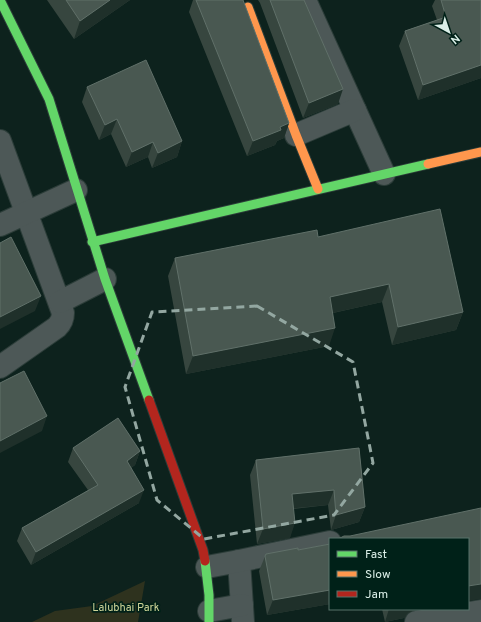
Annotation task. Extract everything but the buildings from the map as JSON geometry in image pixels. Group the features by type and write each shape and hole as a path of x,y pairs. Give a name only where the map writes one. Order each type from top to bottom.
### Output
{"street":[{"path":"0,0 49,99 92,242 203,550 207,566 210,595 209,617 242,613 239,561"},
{"path":"305,0 384,174"},
{"path":"248,7 318,189"},
{"path":"296,134 355,110"},
{"path":"0,141 63,313 61,323 0,367"},
{"path":"92,242 481,152"},
{"path":"0,225 76,190"},
{"path":"60,302 105,279"},
{"path":"207,566 239,561 329,542"},
{"path":"416,622 481,611"}],"highlighted area":[{"path":"257,306 353,362 373,463 334,515 204,539 157,500 125,387 152,312"}],"green space":[{"name":"Lalubhai Park","path":"145,581 138,622 32,622 55,611 92,606"}],"traffic: fast":[{"path":"0,0 49,99 105,279 149,400"},
{"path":"92,242 428,164"},
{"path":"205,561 209,595 209,622"}],"traffic: slow":[{"path":"248,7 318,189"},
{"path":"428,164 481,152"}],"traffic: jam":[{"path":"149,400 203,550 205,561"}]}
